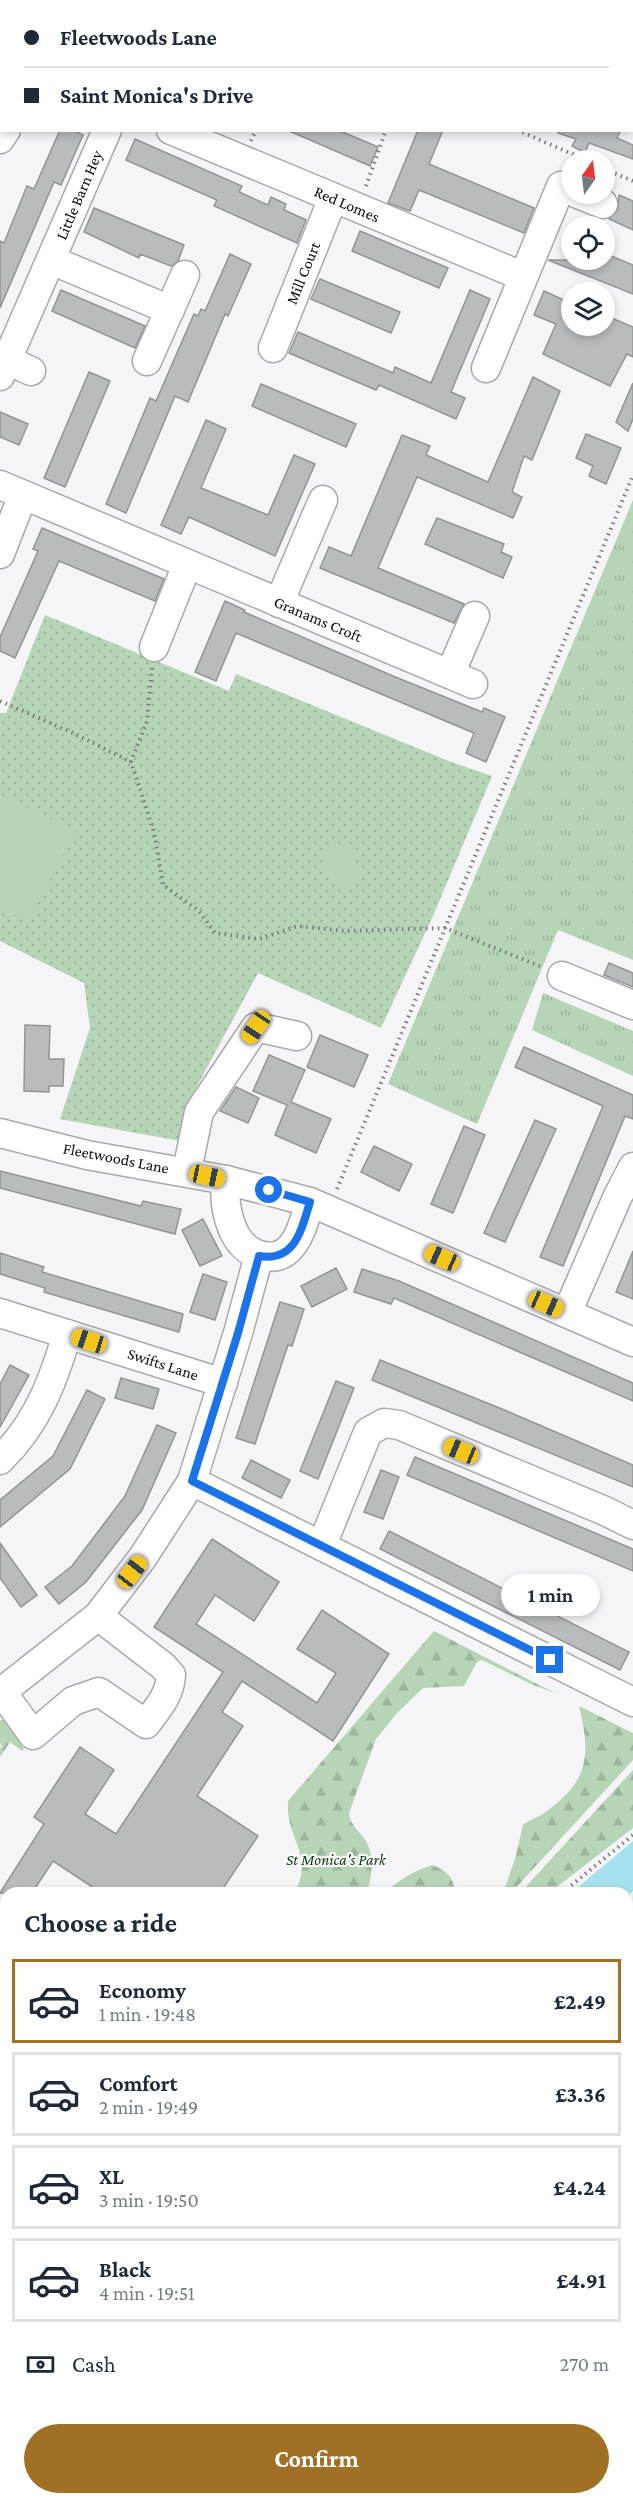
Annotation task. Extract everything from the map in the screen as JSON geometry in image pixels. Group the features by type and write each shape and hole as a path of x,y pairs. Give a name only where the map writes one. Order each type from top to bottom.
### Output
{"street":[{"name":"Little Barn Hey","path":"13,369 51,260 106,132"},
{"name":"Red Lomes","path":"176,132 522,276"},
{"path":"490,376 522,276 561,186"},
{"name":"Mill Court","path":"273,348 346,204"},
{"name":"Little Barn Hey","path":"51,260 170,310"},
{"path":"147,361 185,275"},
{"path":"0,554 12,490"},
{"name":"Granams Croft","path":"12,490 461,679 475,616"},
{"path":"279,603 323,500"},
{"path":"154,646 187,565"},
{"path":"562,976 633,1005"},
{"path":"187,1171 199,1112 256,1027 297,1036"},
{"name":"Fleetwoods Lane","path":"0,1133 87,1155 187,1171 320,1205 633,1342"},
{"path":"567,1313 625,1201 633,1167"},
{"path":"226,1180 225,1204 228,1215 241,1242 249,1251 259,1256 272,1258 281,1256 295,1242 320,1205"},
{"path":"98,1616 163,1666 171,1675 171,1686 163,1703 146,1724 99,1692 73,1701 33,1735 1,1693 98,1616 143,1557 192,1481 259,1256"},
{"name":"Swifts Lane","path":"0,1313 223,1383"},
{"path":"0,1460 37,1414 48,1392 67,1334"},
{"path":"322,1545 369,1432 384,1423 399,1425 605,1511 633,1525"},
{"path":"192,1481 633,1702"}],"path":[{"path":"346,204 385,132"},
{"path":"522,132 563,150"},
{"path":"615,174 633,181"},
{"path":"320,1205 445,928 633,475"},
{"path":"154,646 147,721 131,762 154,832 163,885 199,911 215,933 259,939 298,926 345,931 445,928 562,976"},
{"path":"0,701 73,733 131,762"},
{"path":"569,1887 633,1835"}],"green space":[{"path":"633,500 633,960 558,930 477,1124 388,1084"},
{"path":"45,615 229,691 236,674 446,760 492,776 433,916 381,1028 258,973 189,1101 180,1141 60,1119 90,1028 84,983 0,941 0,713 6,713"},
{"path":"0,795 76,831 28,921 0,908"},
{"path":"349,844 360,877 344,887 320,868 325,849 332,845"},
{"path":"543,993 633,1031 633,1076 532,1030"},
{"name":"St Monica's Park","path":"434,1631 555,1693 482,1660 477,1662 464,1686 423,1688 398,1712 376,1739 349,1813 352,1823 370,1850 371,1872 368,1887 297,1887 302,1868 301,1857 288,1814 288,1801"},
{"path":"579,1706 633,1733 633,1760 517,1887 505,1887 523,1825 561,1800 579,1777 585,1753 583,1723"},
{"path":"0,1720 5,1720 24,1749 22,1751 10,1742 0,1757 2,1747"},
{"path":"633,1770 633,1828 557,1887 526,1887"},
{"path":"432,1865 441,1869 448,1875 454,1887 392,1887 419,1870"}],"water":[{"path":"633,1841 633,1887 578,1887"}],"building":[{"path":"59,132 77,132 83,135 61,185 54,182 0,308 0,241 4,243 27,186 34,189"},
{"path":"292,132 343,132 378,147 370,166"},
{"path":"417,132 442,132 429,164 534,208 524,233 419,190 410,211 388,203"},
{"path":"558,132 620,132 617,138 633,145 633,159 615,152 615,150 589,143 586,150 579,150 572,146 576,139"},
{"path":"135,139 242,186 239,192 268,205 271,197 286,204 284,210 306,220 297,243 214,206 217,200 126,160"},
{"path":"619,195 633,201 633,230 615,222 615,216 612,216 618,210"},
{"path":"94,208 184,245 178,261 171,266 140,254 139,258 84,232"},
{"path":"360,231 448,268 439,288 352,251"},
{"path":"230,254 251,264 228,316 225,314 188,402 175,396 126,513 106,504 150,398 156,401 194,314 198,316 201,309 205,311"},
{"path":"615,258 633,265 633,294 615,287 615,282 603,282 573,270 615,270"},
{"path":"548,260 561,260 561,265"},
{"path":"320,279 400,312 391,333 311,299"},
{"path":"61,290 145,326 135,348 52,311"},
{"path":"470,290 490,299 451,392 465,398 456,419 379,385 376,390 289,353 298,332 393,373 395,367 431,383"},
{"path":"544,291 561,299 561,336 615,336 615,319 633,327 633,357 627,354 610,386 543,354 556,324 534,315"},
{"path":"89,372 110,381 65,487 44,478"},
{"path":"533,377 560,391 532,460 524,456 512,492 522,497 513,518 417,477 378,568 464,604 454,623 320,568 329,547 351,556 402,435 430,446 426,455 488,482"},
{"path":"633,383 633,419 628,431 616,422"},
{"path":"261,384 356,424 346,447 252,406"},
{"path":"0,412 28,424 19,445 0,437"},
{"path":"206,420 226,429 201,488 268,515 294,455 315,464 275,556 189,517 181,534 161,525"},
{"path":"586,434 621,448 606,484 589,476 593,466 576,458"},
{"path":"437,518 504,544 501,552 512,557 503,578 425,544"},
{"path":"42,528 164,579 155,601 59,561 15,658 0,651 0,637 38,551 33,549"},
{"path":"225,601 245,610 244,612 393,676 482,712 484,708 505,717 486,762 466,753 474,733 236,633 216,681 195,672"},
{"path":"609,963 633,973 633,987 604,975"},
{"path":"25,1025 50,1026 49,1059 64,1059 63,1086 49,1086 49,1092 24,1091"},
{"path":"320,1035 368,1055 354,1087 307,1067"},
{"path":"524,1047 633,1095 633,1119 625,1116 563,1266 540,1257 603,1106 515,1067"},
{"path":"269,1055 305,1070 291,1102 331,1119 316,1153 275,1135 287,1105 253,1091"},
{"path":"236,1087 259,1098 248,1123 220,1111"},
{"path":"535,1120 556,1129 505,1242 484,1233"},
{"path":"464,1126 485,1135 453,1213 431,1204"},
{"path":"374,1146 412,1164 399,1191 361,1172"},
{"path":"0,1171 141,1206 143,1201 181,1209 175,1234 0,1188"},
{"path":"203,1219 222,1256 200,1266 182,1230"},
{"path":"633,1251 633,1299 616,1292"},
{"path":"0,1253 44,1267 42,1272 183,1314 179,1332 44,1292 45,1288 0,1274"},
{"path":"336,1268 347,1289 312,1307 301,1286"},
{"path":"362,1269 399,1281 633,1383 633,1401 394,1298 391,1304 354,1292"},
{"path":"203,1274 227,1282 215,1320 190,1312"},
{"path":"280,1302 304,1309 292,1346 288,1345 255,1444 236,1438"},
{"path":"380,1360 633,1465 633,1487 372,1380"},
{"path":"10,1365 29,1375 0,1427 0,1384"},
{"path":"121,1378 159,1389 153,1409 115,1398"},
{"path":"336,1381 354,1388 318,1479 300,1471"},
{"path":"87,1390 105,1399 70,1469 0,1527 0,1500 53,1456"},
{"path":"157,1425 176,1433 142,1510 86,1582 59,1604 45,1587 72,1566 125,1496"},
{"path":"415,1457 633,1549 633,1571 407,1475"},
{"path":"251,1460 290,1480 281,1498 242,1478"},
{"path":"381,1470 399,1477 383,1519 364,1512"},
{"path":"389,1531 629,1652 620,1670 380,1549"},
{"path":"212,1539 279,1582 254,1621 215,1595 196,1624 317,1703 336,1673 297,1649 322,1610 389,1654 333,1741 242,1681 222,1712 243,1726 197,1796 258,1836 224,1887 90,1887 53,1861 36,1887 4,1887 44,1824 34,1817 80,1747 114,1770 85,1814 116,1834 223,1672 154,1627"},
{"path":"0,1543 37,1595 21,1607 0,1578"}],"route":[{"path":"269,1190 310,1202 302,1227 295,1242 288,1250 281,1256 272,1258 259,1256 238,1333 192,1481 550,1660"}]}
